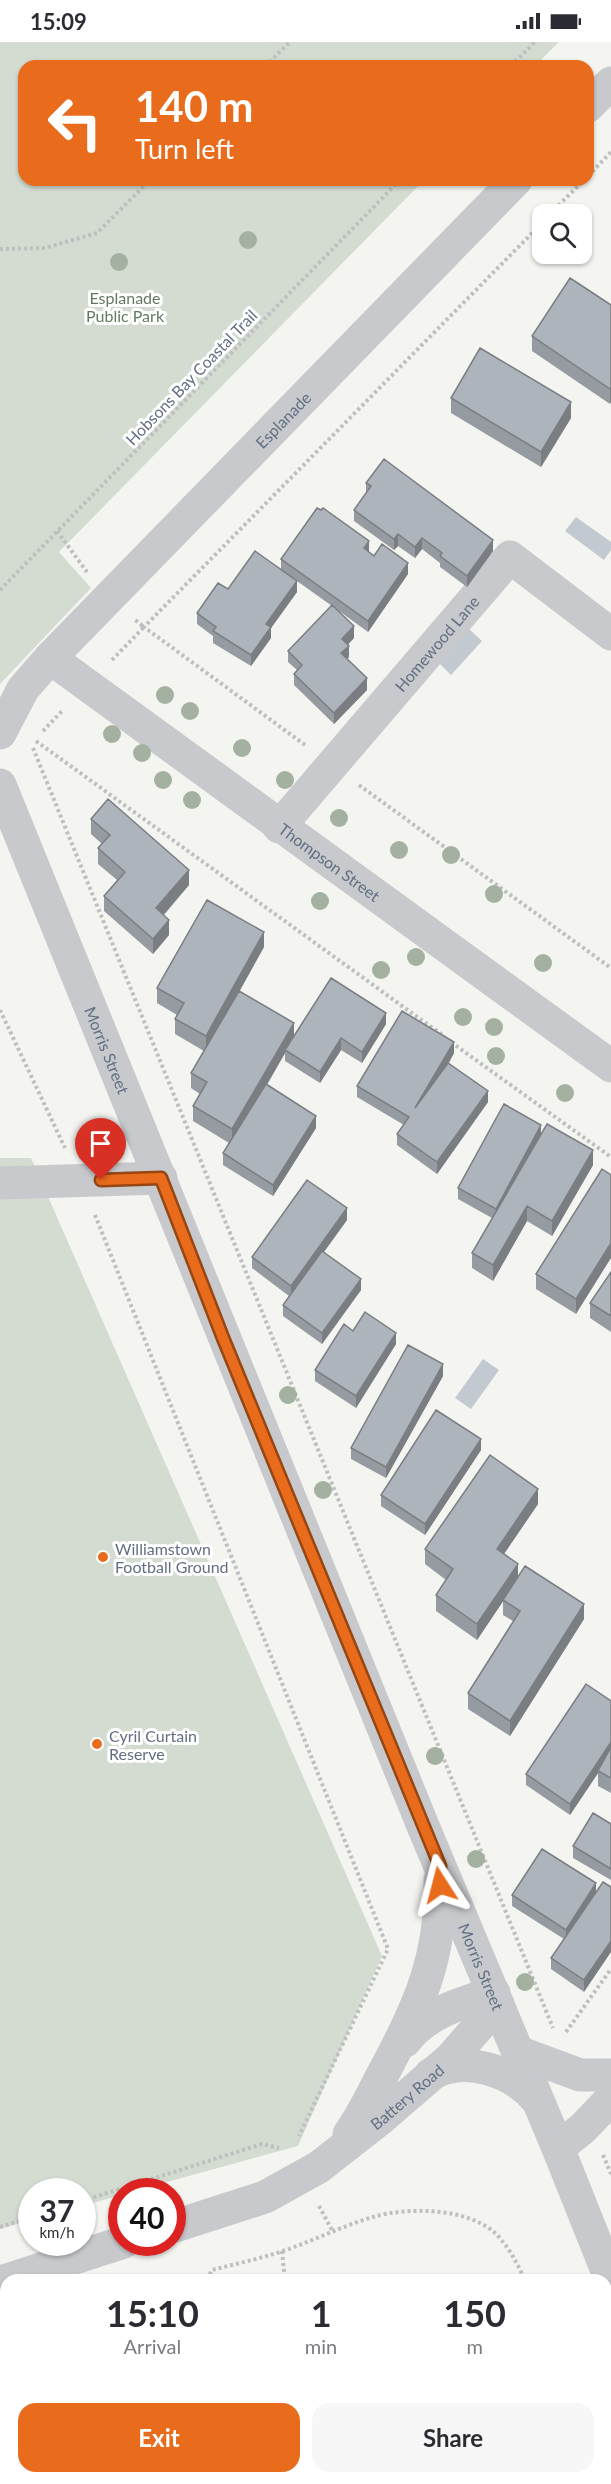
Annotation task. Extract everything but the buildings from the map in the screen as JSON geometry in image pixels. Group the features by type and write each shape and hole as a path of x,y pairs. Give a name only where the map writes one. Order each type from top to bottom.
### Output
{"street":[{"path":"594,100 611,83"},
{"name":"Esplanade","path":"50,658 510,186"},
{"name":"Homewood Lane","path":"279,827 510,557 611,634"},
{"path":"0,733 23,689 50,658"},
{"name":"Thompson Street","path":"50,658 279,827 611,1066"},
{"name":"Morris Street","path":"0,785 161,1178 223,1338 609,2274"},
{"path":"0,1183 161,1178"},
{"name":"Battery Road","path":"304,2177 327,2159 343,2142 360,2118 417,2004 435,1952 441,1917 440,1866"},
{"name":"Battery Road","path":"388,2065 410,2033 422,2022 496,1998"},
{"name":"Battery Road","path":"186,2222 265,2197 304,2177 379,2120 451,2058 496,1998"},
{"path":"518,2052 570,2073 595,2077 611,2075"},
{"path":"427,2077 447,2067 480,2068 511,2077 526,2087 538,2102"},
{"path":"558,2148 582,2129 611,2099"},
{"path":"25,2274 108,2247"}],"path":[{"path":"271,60 290,42"},
{"path":"517,60 535,42"},
{"path":"594,170 611,152"},
{"path":"0,249 45,249 97,233 144,186"},
{"name":"Hobsons Bay Coastal Trail","path":"0,590 394,186"},
{"path":"560,204 578,186"},
{"path":"532,233 31,743 570,2073"},
{"path":"57,531 107,598 331,765 611,968"},
{"path":"35,740 611,1157"},
{"path":"0,1010 81,1180 388,1949 296,2142"},
{"path":"558,2042 611,1969"},
{"path":"96,2197 262,2144 281,2148 287,2146"},
{"path":"210,2274 212,2270 282,2251 374,2216 418,2209 443,2212 494,2232 512,2254 522,2274"},
{"path":"0,2227 18,2221"},
{"path":"282,2251 284,2274"}],"green space":[{"name":"Esplanade Public Park","path":"0,42 559,42 541,60 18,60 18,186 418,186 59,552 91,588 0,684"},
{"name":"Williamstown Football Ground","path":"0,1158 31,1158 382,1956 298,2146 181,2178 108,2178 108,2199 96,2202 96,2178 18,2178 18,2224 0,2229"}],"shaded area":[{"path":"576,517 611,542 611,550 604,560 565,531"},
{"path":"469,629 482,641 451,675 439,663"},
{"path":"483,1359 499,1370 471,1409 455,1398"}],"place":[{"name":"Williamstown Football Ground","path":"103,1557"},
{"name":"Cyril Curtain Reserve","path":"97,1744"}],"route":[{"path":"101,1180 161,1178 223,1338 440,1866 440,1885"}]}
